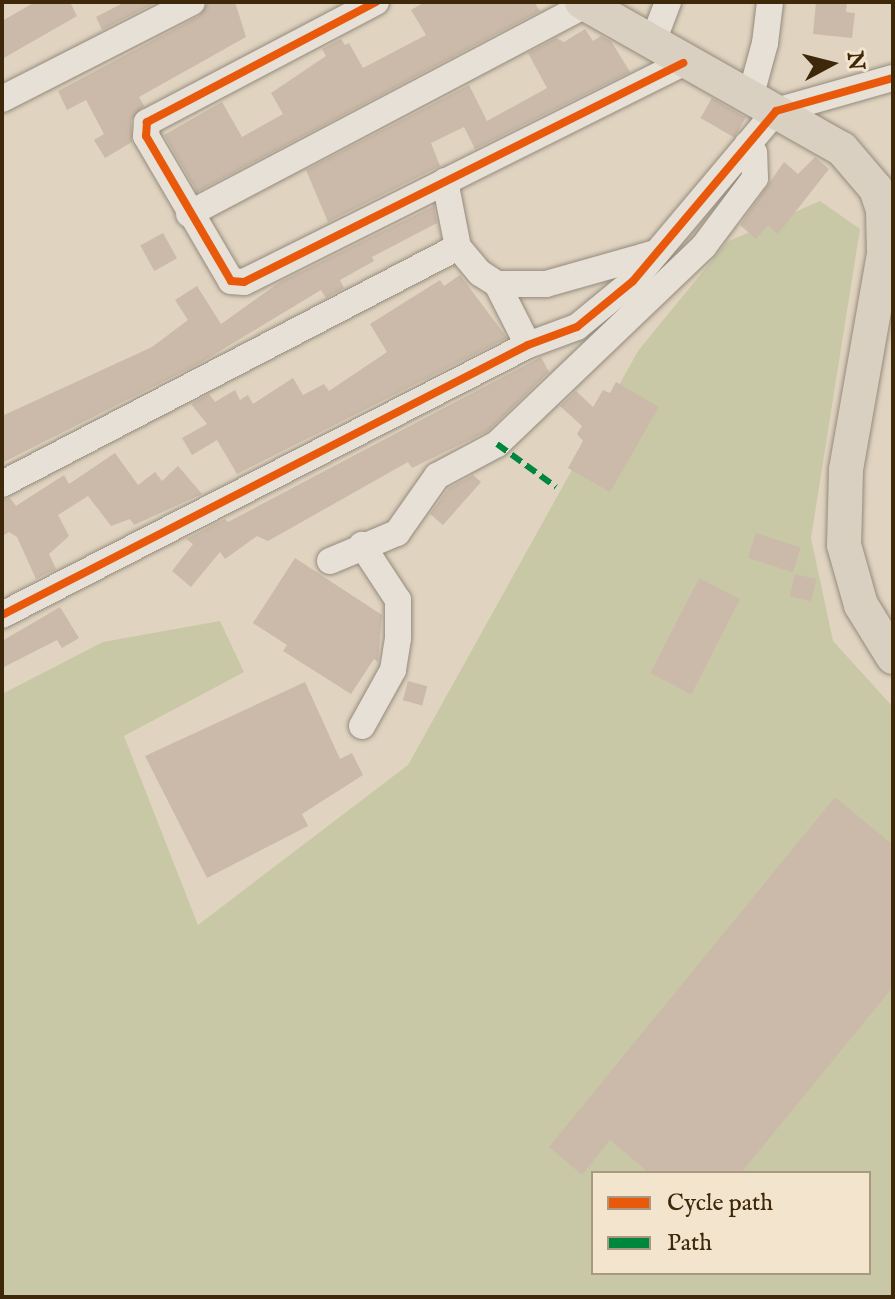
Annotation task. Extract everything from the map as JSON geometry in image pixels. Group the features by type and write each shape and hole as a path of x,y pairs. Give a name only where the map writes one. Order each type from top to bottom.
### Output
{"main road":[{"path":"584,3 684,63 842,149 876,189 883,209 884,254 846,470 843,512 850,577 893,657"}],"street":[{"path":"2,99 192,2"},
{"path":"376,2 147,122 146,136 225,275 244,282 684,63"},
{"path":"652,44 668,2"},
{"path":"2,615 528,345 577,327 609,306 748,144 763,104 770,2"},
{"path":"189,214 584,3"},
{"path":"763,104 893,78"},
{"path":"330,561 362,545 397,533 437,476 497,444 704,246 755,178 754,153 748,144"},
{"path":"445,181 458,247 480,273 497,284 528,345"},
{"path":"2,484 458,247"},
{"path":"497,284 557,282 652,254"},
{"path":"362,545 398,600 398,638 393,670 362,726"}],"green space":[{"path":"820,201 860,229 811,538 833,641 893,707 893,1297 2,1297 2,694 103,642 220,621 244,672 124,736 198,925 408,765 638,351 727,242"}],"building":[{"path":"35,2 70,2 77,16 2,59 2,21"},
{"path":"125,2 157,2 102,30 96,17"},
{"path":"208,2 235,2 246,37 139,97 144,106 131,120 132,142 105,158 94,140 104,134 86,100 67,110 58,91 199,16"},
{"path":"425,2 534,2 540,11 197,192 164,135 222,102 242,137 283,114 271,93 326,56 322,49 341,39 345,45 349,43 363,68 426,35 411,10"},
{"path":"816,2 847,2 846,12 855,13 852,38 813,34"},
{"path":"585,29 593,41 601,36 611,41 630,72 475,149 464,127 431,143 440,166 328,222 306,170 469,85 487,121 547,88 528,53 556,38 564,42"},
{"path":"712,98 746,118 734,137 700,118"},
{"path":"815,157 829,169 778,234 768,225 756,239 740,225 784,162 798,174"},
{"path":"434,206 437,223 372,257 374,261 340,280 344,288 326,298 321,290 200,363 2,463 2,416 152,347 188,320 175,300 197,286 221,324 280,282"},
{"path":"163,233 177,258 154,271 140,246"},
{"path":"460,275 507,338 237,474 217,440 192,455 182,438 207,424 191,404 209,394 215,402 235,390 240,400 248,395 253,404 293,378 303,395 324,384 329,391 387,352 370,324 440,280 444,286"},
{"path":"541,357 549,372 488,431 412,468 408,462 268,541 257,536 225,559 220,552 191,587 172,571 193,544 186,539 225,519 228,522"},
{"path":"616,382 659,407 610,492 568,468 583,441 577,434 582,426 560,406 576,391 593,407 603,390 610,393"},
{"path":"115,453 138,485 155,472 162,481 178,466 202,494 134,525 130,519 111,526 88,496 58,515 69,536 49,554 56,569 36,579 17,537 9,532 2,536 2,500 10,498 16,506 64,475 69,484"},
{"path":"473,475 481,482 443,525 430,514 449,488"},
{"path":"756,533 801,548 793,572 748,558"},
{"path":"295,558 382,615 378,662 374,659 351,694 283,651 287,645 253,623"},
{"path":"795,574 816,579 811,601 790,596"},
{"path":"699,578 740,599 691,694 650,673"},
{"path":"60,607 79,638 62,648 57,640 2,668 2,641"},
{"path":"408,681 427,686 422,705 403,700"},
{"path":"305,682 340,759 352,753 363,775 302,814 308,826 207,878 145,756"},
{"path":"835,797 893,845 893,987 743,1171 647,1171 610,1140 582,1175 549,1147"}],"marked path":[{"path":"497,444 556,487"}],"cycle path":[{"path":"376,2 147,122 146,136 231,281 244,282 684,63"},
{"path":"2,615 528,345 577,327 633,281 776,111 893,78"}]}
